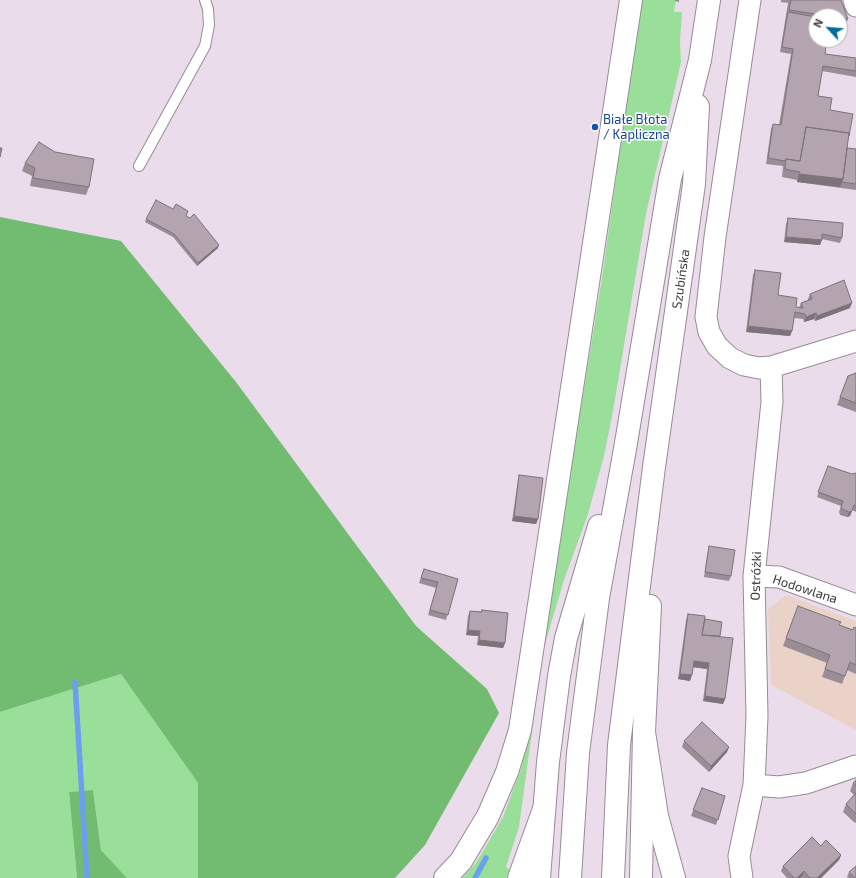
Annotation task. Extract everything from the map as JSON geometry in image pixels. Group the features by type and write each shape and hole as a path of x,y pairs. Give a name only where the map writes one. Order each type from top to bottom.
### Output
{"main road":[{"path":"445,878 460,861 488,816 507,772 520,730 631,0"},
{"name":"Szubińska","path":"626,449 670,179 700,60 709,0"},
{"name":"Szubińska","path":"650,497 694,184 700,60"},
{"path":"539,878 553,716 566,638 608,492 626,449"},
{"path":"570,878 578,753 588,672 598,598 626,449"},
{"path":"641,878 644,732 651,566 650,497"},
{"path":"613,878 619,745 650,497"},
{"path":"644,732 657,816 674,878"},
{"path":"519,878 544,809"}],"street":[{"path":"750,0 715,237 706,317 709,332 717,346 730,358 744,365 759,368 771,367 856,341"},
{"path":"854,0 856,6"},
{"name":"Ostróżki","path":"742,878 739,856 754,785 757,716 754,576 772,402 771,367"},
{"name":"Hodowlana","path":"754,576 779,577 856,605"},
{"path":"754,785 779,787 806,783 856,766"}],"lane":[{"path":"139,166 205,46 209,25 208,9 205,0"}],"shaded area":[{"path":"786,595 856,621 856,730 771,685 768,609"}],"green space":[{"path":"641,0 676,0 674,12 682,12 680,42 681,62 646,214 604,456 588,514 564,580 543,651 519,827 506,867 510,870 506,878 462,878 476,863 503,817 521,769 533,684 560,536 602,278"},
{"path":"0,217 121,241 236,382 416,626 487,689 499,713 425,845 395,878 198,878 198,783 121,674 0,712"},
{"path":"121,674 198,783 198,878 127,878 101,850 93,790 69,792 77,878 0,878 0,712"},
{"path":"93,790 101,850 127,878 77,878 69,792"}],"building":[{"path":"791,0 841,0 844,8 808,8 808,13 789,10"},
{"path":"788,12 808,16 808,48 826,48 825,54 856,58 856,71 823,66 818,96 832,98 830,110 853,114 849,136 849,133 806,127 800,161 786,159 785,161 768,158 773,124 781,125 793,49 782,47"},
{"path":"806,127 849,133 843,179 799,174 800,172 785,169 786,159 800,161"},
{"path":"39,142 55,152 94,159 89,187 33,178 35,168 25,163"},
{"path":"847,148 856,149 856,184 842,182"},
{"path":"156,200 173,209 176,204 188,211 186,216 190,218 194,214 219,245 198,263 174,234 146,219"},
{"path":"788,218 843,223 842,238 822,234 822,240 786,237"},
{"path":"755,270 781,273 778,295 797,298 796,307 803,308 801,303 812,299 810,294 844,280 852,303 817,316 816,313 806,317 805,314 795,312 792,331 748,326"},
{"path":"856,373 856,403 840,397 848,376"},
{"path":"828,466 852,474 856,473 856,506 854,505 852,511 849,512 842,509 841,507 843,501 818,492"},
{"path":"519,475 543,478 538,519 514,516"},
{"path":"709,546 735,550 731,576 705,572"},
{"path":"424,569 458,579 448,615 430,610 438,582 421,578"},
{"path":"798,606 841,622 839,625 853,630 854,627 856,628 856,665 850,662 845,676 825,669 830,655 786,638"},
{"path":"482,610 508,613 505,643 479,640 480,631 468,630 470,611 482,612"},
{"path":"688,614 705,616 702,635 733,638 725,699 705,696 709,663 694,661 692,675 680,674"},
{"path":"705,619 722,622 720,636 702,635"},
{"path":"702,722 729,747 711,766 684,741"},
{"path":"702,788 725,796 718,820 693,810"},
{"path":"856,793 856,814 846,804"},
{"path":"812,837 821,846 826,840 841,855 817,878 810,878 804,871 797,878 794,878 783,866"},
{"path":"856,866 856,878 855,878 849,872"}],"waterway":[{"path":"75,682 87,878"},
{"path":"475,878 486,858"}],"place":[{"name":"Białe Błota / Kapliczna","path":"595,127"}]}
